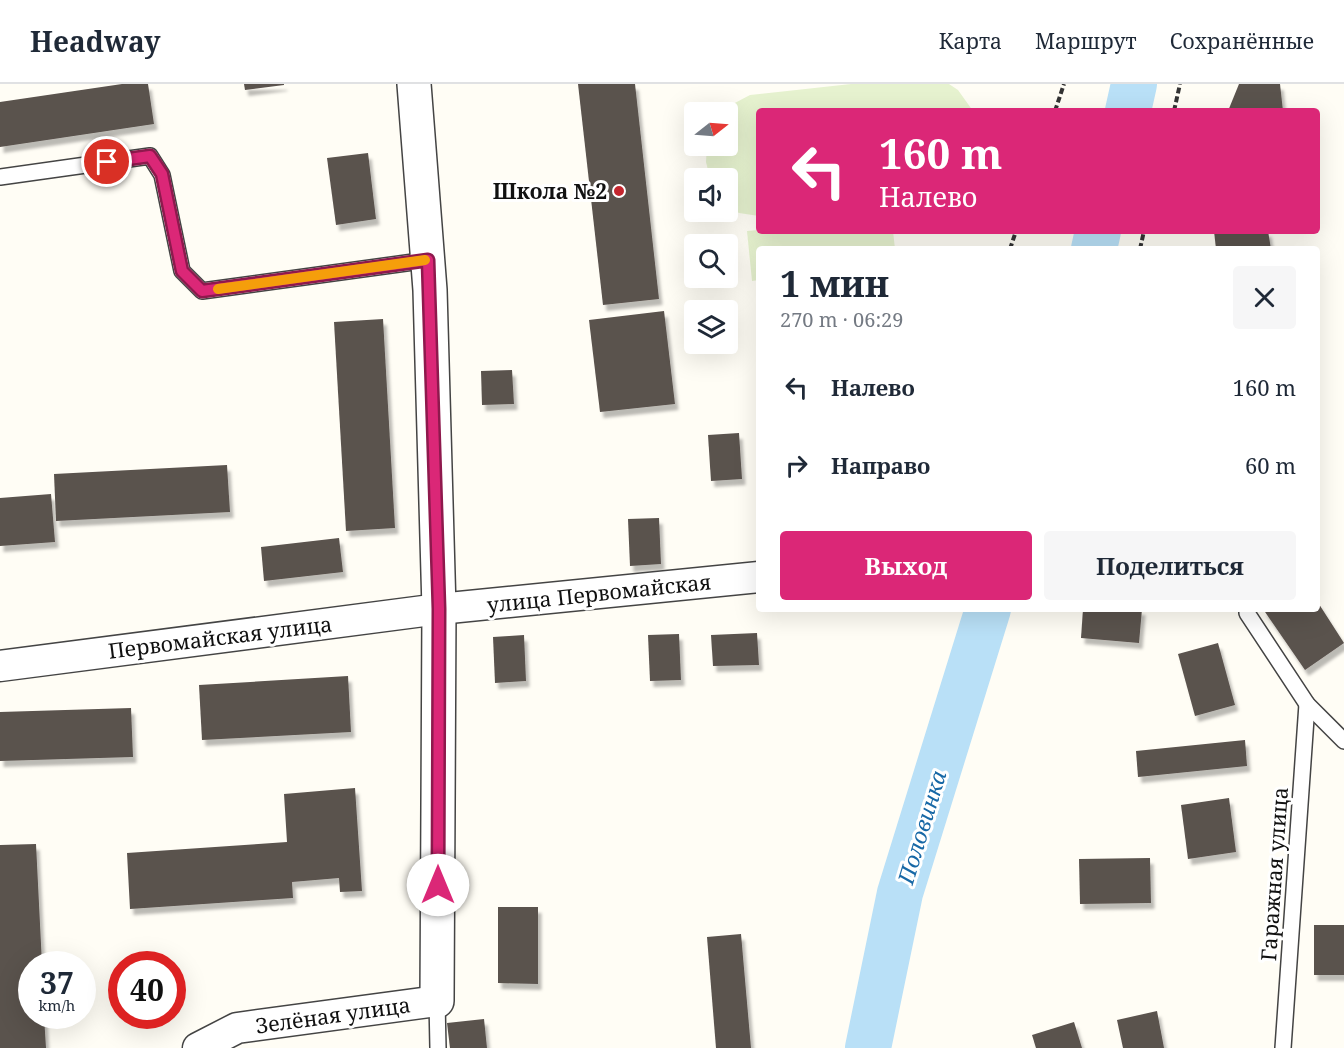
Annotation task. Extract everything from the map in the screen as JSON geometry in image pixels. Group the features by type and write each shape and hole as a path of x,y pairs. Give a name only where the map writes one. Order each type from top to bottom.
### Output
{"street":[{"path":"414,84 428,260 439,609 437,1001"},
{"name":"улица Первомайская","path":"439,609 756,577"},
{"name":"Первомайская улица","path":"0,666 439,609"},
{"name":"Зелёная улица","path":"198,1048 237,1028 437,1001"}],"lane":[{"path":"0,177 150,156 162,174 182,271 202,291 428,260"},
{"path":"1247,613 1307,704 1344,741"},
{"name":"Гаражная улица","path":"1283,1048 1307,704"},
{"path":"437,1001 438,1048"}],"path":[{"path":"1056,108 1064,84"},
{"path":"1174,108 1180,84"}],"green space":[{"path":"851,84 949,84 958,90 971,108 756,108 756,216 738,212 738,168 708,168 706,162 706,156 738,156 737,102 750,95"},
{"path":"756,230 756,234 893,234 895,246 756,246 756,280 752,281 747,231"}],"building":[{"path":"122,84 148,84 154,124 0,147 0,102"},
{"path":"244,84 284,84 284,85 245,90"},
{"name":"Школа №2","path":"578,84 635,84 659,299 603,305"},
{"path":"1239,84 1280,84 1283,108 1229,108"},
{"path":"368,153 376,219 336,225 327,158"},
{"path":"1214,234 1268,234 1270,246 1216,246"},
{"path":"664,311 675,404 600,412 589,320"},
{"path":"383,319 395,528 346,531 334,322"},
{"path":"512,370 514,404 482,405 481,371"},
{"path":"739,433 742,479 711,481 708,435"},
{"path":"227,465 230,512 56,521 54,474"},
{"path":"51,494 55,542 0,546 0,498"},
{"path":"659,518 661,564 630,566 628,519"},
{"path":"339,538 343,572 264,581 261,547"},
{"path":"1320,606 1344,643 1305,670 1265,612 1320,612"},
{"path":"1083,612 1142,612 1139,643 1081,638"},
{"path":"757,633 759,665 713,666 711,635"},
{"path":"679,634 681,680 650,681 648,635"},
{"path":"524,635 526,681 495,683 493,637"},
{"path":"1218,643 1235,705 1195,716 1178,654"},
{"path":"348,676 351,732 202,740 199,685"},
{"path":"131,708 133,757 0,761 0,712"},
{"path":"1245,740 1247,766 1138,777 1136,751"},
{"path":"355,788 362,891 340,892 339,878 292,882 293,898 130,909 127,853 287,842 284,794"},
{"path":"1229,798 1236,852 1188,859 1181,805"},
{"path":"36,844 41,951 18,951 18,1029 45,1029 46,1048 0,1048 0,845"},
{"path":"1150,858 1151,903 1080,904 1079,859"},
{"path":"498,907 538,907 538,984 498,983"},
{"path":"1314,925 1344,925 1344,975 1314,975"},
{"path":"741,934 751,1048 716,1048 707,937"},
{"path":"1157,1011 1164,1048 1123,1048 1117,1020"},
{"path":"484,1019 487,1048 450,1048 447,1023"},
{"path":"1074,1022 1082,1048 1036,1048 1032,1035"}],"waterway":[{"name":"Половинка","path":"1129,108 1134,84"},
{"name":"Половинка","path":"1095,246 1097,234"},
{"name":"Половинка","path":"868,1048 900,893 987,612"}],"slow traffic":[{"path":"218,289 425,260"}],"place":[{"name":"Школа №2","path":"619,191"}],"route":[{"path":"107,162 150,156 162,174 182,271 202,291 428,260 439,609 438,885"}]}
